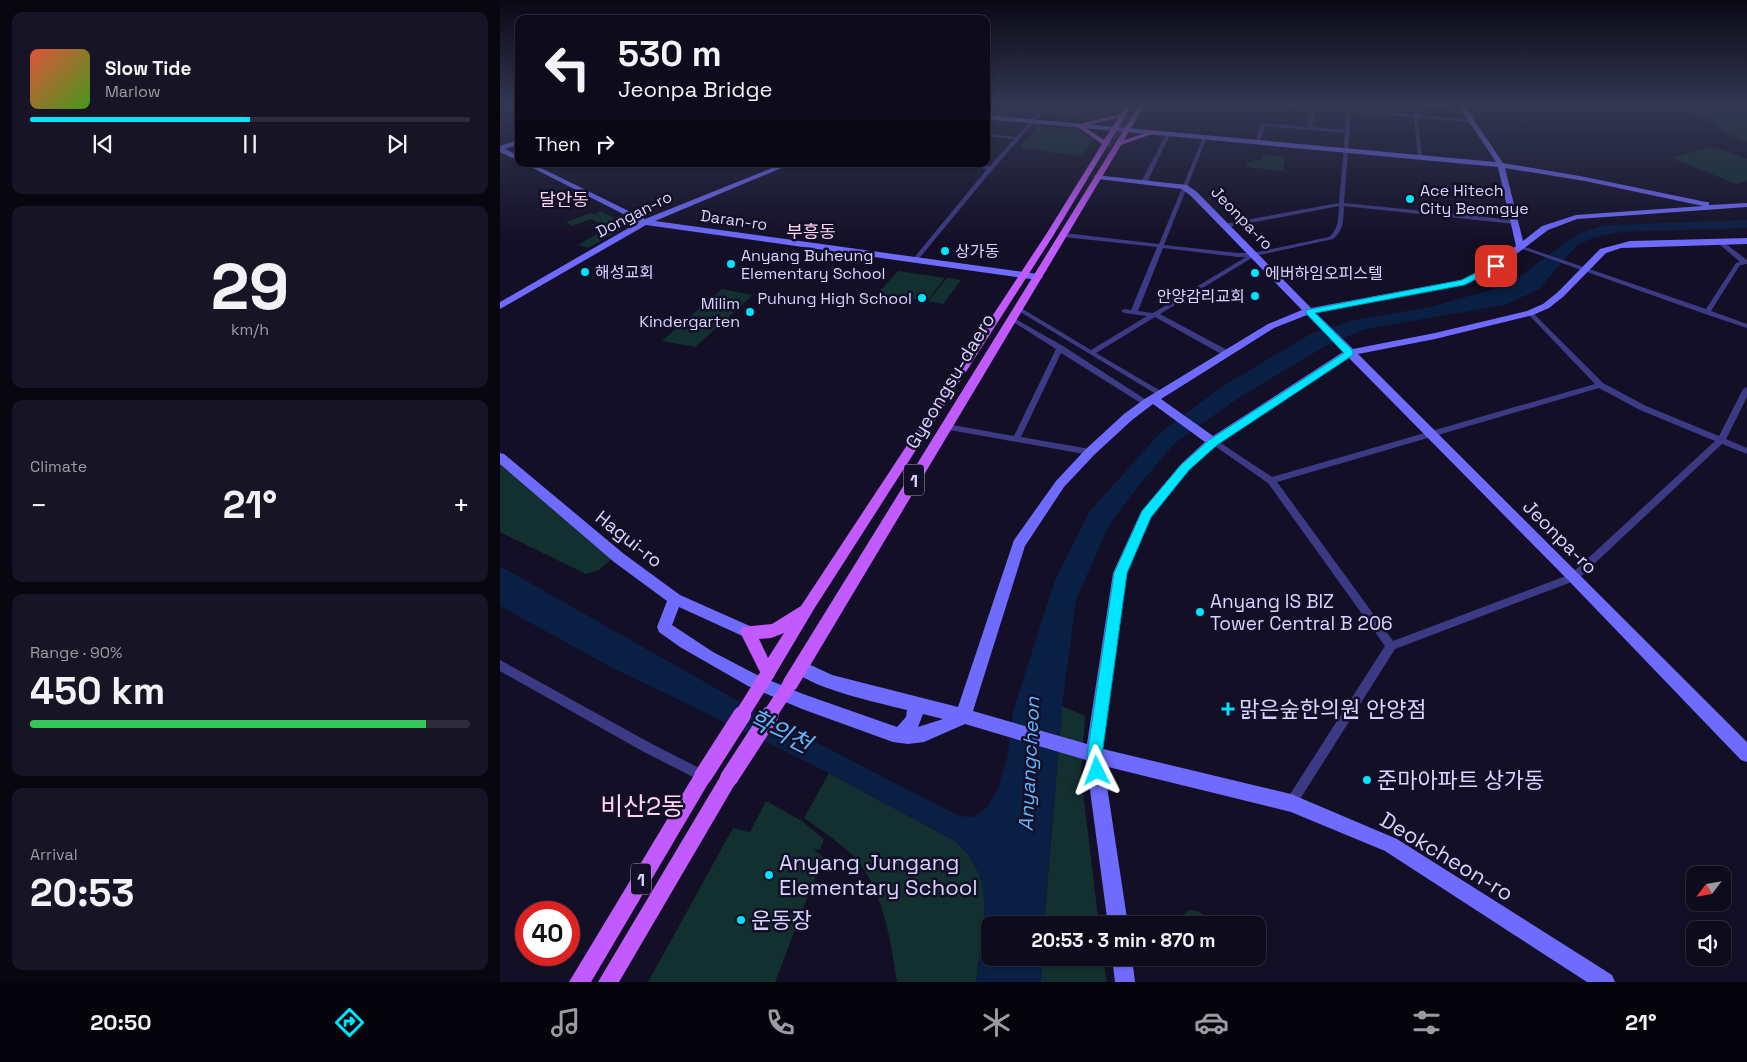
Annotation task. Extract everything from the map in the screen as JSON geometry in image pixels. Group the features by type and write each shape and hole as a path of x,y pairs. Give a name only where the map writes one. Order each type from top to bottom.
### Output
{"main road":[{"name":"Gyeongsu-daero","path":"1066,232 1108,151"},
{"name":"Gyeongsu-daero","path":"768,673 809,605 1023,275 1108,151"},
{"name":"Gyeongsu-daero","path":"608,982 729,778 790,684 1066,232 1098,177 1109,151"},
{"path":"747,632 758,634 775,632 809,605"},
{"path":"747,632 758,648 760,660 768,673"},
{"name":"1","path":"579,982 703,776 768,673"}],"street":[{"path":"503,151 515,157"},
{"path":"914,260 1006,151"},
{"path":"1144,182 1160,151"},
{"path":"1134,312 1199,151"},
{"path":"1066,232 1238,255 1253,255 1331,238 1337,233 1340,226 1346,151"},
{"path":"1354,151 1500,165 1585,178 1747,214"},
{"path":"1419,151 1420,158"},
{"path":"1490,151 1500,165 1520,247"},
{"name":"Daran-ro","path":"534,167 645,222 1038,277"},
{"name":"Dongan-ro","path":"500,306 645,222 781,167"},
{"path":"980,167 991,168"},
{"name":"Jeonpa-ro","path":"1098,177 1184,187 1194,194 1747,754"},
{"path":"1224,226 1342,204 1514,222"},
{"path":"971,718 1019,544 1060,484 1090,452 1128,417 1154,399 1270,326 1311,313 1464,282 1496,266 1545,228 1576,217 1747,205"},
{"path":"1116,916 1087,752 1120,573 1146,515 1185,467 1213,442 1347,351 1435,336 1530,313 1546,306 1561,294 1581,269 1603,251 1619,246 1747,241"},
{"path":"1720,242 1745,262"},
{"path":"1520,247 1747,326"},
{"path":"1092,352 1253,255"},
{"path":"1707,313 1738,264 1745,262"},
{"path":"1124,311 1156,315 1226,353"},
{"path":"1530,313 1600,385 1642,408 1747,451"},
{"path":"1016,314 1060,348 1154,399"},
{"path":"1016,314 1092,352 1213,442 1271,481 1391,646"},
{"path":"1017,438 1060,348"},
{"path":"1271,481 1600,385"},
{"path":"1291,803 1391,646 1574,577 1721,440 1747,389"},
{"path":"947,427 1090,452"},
{"name":"Hagui-ro","path":"500,457 612,552 675,599 747,632"},
{"path":"675,599 664,627 691,649 742,676 806,704 900,735 931,733 971,718"},
{"path":"500,665 648,748 703,776"},
{"path":"800,667 829,682 971,718"},
{"path":"900,735 912,725 916,713 915,704"},
{"name":"Deokcheon-ro","path":"971,718 1087,752 1291,803 1391,845 1605,982"},
{"path":"1123,966 1125,982"}],"green space":[{"path":"1042,151 1086,151 1082,156"},
{"path":"1695,151 1724,151 1747,159 1747,181 1736,184 1672,158"},
{"path":"1264,154 1285,157 1283,171 1246,167 1248,162 1262,159"},
{"path":"601,211 623,223 624,225 619,227 619,229 622,229 588,248 578,245 607,228 591,219 572,226 566,222"},
{"path":"898,271 945,278 927,301 878,293"},
{"path":"947,278 961,280 943,304 928,301"},
{"path":"722,289 753,295 695,347 662,341"},
{"path":"500,461 613,558 599,570 586,574 500,532"},
{"path":"1062,706 1085,716 1081,775 1098,916 1045,916"},
{"path":"829,773 955,841 969,856 978,872 983,889 984,916 981,916 981,946 976,982 897,982 889,934 873,886 856,859 845,848 804,818"},
{"name":"운동장","path":"766,801 802,821 824,839 820,850 813,849 823,857 775,982 648,982 733,828 750,832"},
{"path":"1189,910 1196,911 1204,916 1183,916"},
{"path":"1042,966 1104,966 1107,982 1041,982"}],"water":[{"path":"1747,220 1747,228 1618,232 1593,238 1577,245 1539,289 1505,305 1365,329 1327,345 1240,397 1175,443 1138,486 1108,527 1076,600 1062,706 1045,916 984,916 983,889 978,872 969,856 955,841 823,770 611,667 500,606 500,566 761,714 959,816 974,817 987,807 998,788 1007,758 1013,711 1055,580 1090,511 1161,432 1223,386 1312,333 1355,320 1430,307 1508,285 1582,232 1606,225"},
{"path":"981,946 981,966 1042,966 1041,982 976,982"}],"place":[{"name":"Ace Hitech City Beomgye","path":"1410,199"},
{"name":"상가동","path":"945,251"},
{"name":"Anyang Buheung Elementary School","path":"731,264"},
{"name":"해성교회","path":"585,272"},
{"name":"에버하임오피스텔","path":"1255,273"},
{"name":"안양감리교회","path":"1255,296"},
{"name":"Puhung High School","path":"922,298"},
{"name":"Milim Kindergarten","path":"750,312"},
{"name":"Anyang IS BIZ Tower Central B 206","path":"1200,612"},
{"name":"맑은숲한의원 안양점","path":"1228,709"},
{"name":"준마아파트 상가동","path":"1367,780"},
{"name":"Anyang Jungang Elementary School","path":"769,875"},
{"name":"운동장","path":"741,920"}],"district":[{"name":"달안동","path":"564,199"},
{"name":"부흥동","path":"811,231"},
{"name":"비산2동","path":"642,806"}],"route":[{"path":"1097,771 1094,755 1120,573 1146,515 1185,467 1213,442 1349,353 1309,311 1464,282 1496,266"}],"water label":[{"name":"학의천","path":"780,731"},
{"name":"Anyangcheon","path":"1029,764"}]}
